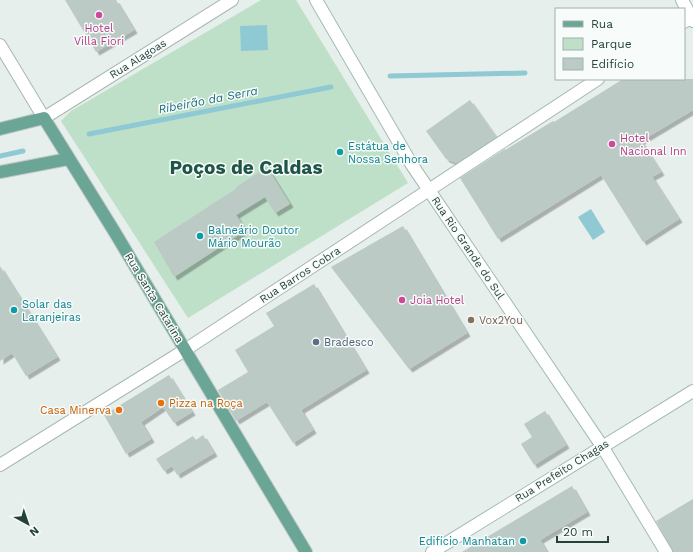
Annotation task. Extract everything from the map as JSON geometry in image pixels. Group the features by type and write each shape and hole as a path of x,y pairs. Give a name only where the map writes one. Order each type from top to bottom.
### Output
{"main road":[{"path":"0,130 44,118"},
{"name":"Rua Santa Catarina","path":"44,118 114,231 306,552"},
{"path":"0,172 68,159"}],"street":[{"name":"Rua Alagoas","path":"44,118 232,0"},
{"name":"Rua Rio Grande do Sul","path":"316,0 412,165 602,446 666,552"},
{"path":"682,0 690,17"},
{"name":"Rua Santa Catarina","path":"0,45 44,118"},
{"name":"Rua Barros Cobra","path":"0,465 185,350 596,80"},
{"name":"Rua Prefeito Chagas","path":"432,552 693,391"}],"green space":[{"path":"261,0 296,0 408,183 188,318 61,121 71,111"}],"water":[{"path":"267,25 268,50 241,51 240,26"},
{"path":"591,209 605,232 593,240 578,217"}],"building":[{"name":"Hotel Villa Fiori","path":"65,0 116,0 134,30 96,52"},
{"path":"693,79 693,110 641,141 661,172 652,177 679,219 643,242 601,175 498,239 460,178 505,149 553,121 554,122 621,80"},
{"path":"470,100 496,137 457,163 446,159 426,131"},
{"name":"Balneário Doutor Mário Mourão","path":"267,167 290,204 275,213 265,197 236,215 246,230 174,277 154,242"},
{"name":"Joia Hotel","path":"403,226 467,333 409,369 331,267"},
{"name":"Solar das Laranjeiras","path":"0,266 57,357 26,376 12,353 0,361"},
{"path":"314,284 366,370 301,410 313,430 293,443 267,402 236,421 218,390 248,372 235,350 274,326 266,313"},
{"path":"169,375 192,412 174,423 163,407 141,422 151,439 126,454 104,415"},
{"path":"545,411 566,445 534,465 521,444 532,437 524,424"},
{"path":"203,435 214,453 177,475 172,466 164,471 156,459 193,436 196,440"},
{"path":"572,486 587,512 540,540 547,552 462,552"},
{"path":"693,499 693,552 673,552 656,521"}],"waterway":[{"name":"Ribeirão da Serra","path":"390,76 525,73"},
{"name":"Ribeirão da Serra","path":"89,134 331,87"},
{"name":"Ribeirão da Serra","path":"0,156 23,151"}],"place":[{"name":"Hotel Villa Fiori","path":"99,15"},
{"name":"Hotel Nacional Inn","path":"612,144"},
{"name":"Estátua de Nossa Senhora","path":"340,152"},
{"name":"Balneário Doutor Mário Mourão","path":"200,236"},
{"name":"Joia Hotel","path":"402,300"},
{"name":"Solar das Laranjeiras","path":"14,310"},
{"name":"Vox2You","path":"471,320"},
{"name":"Bradesco","path":"316,342"},
{"name":"Pizza na Roça","path":"161,403"},
{"name":"Casa Minerva","path":"119,410"},
{"name":"Edifício Manhatan","path":"523,541"}],"district":[{"name":"Poços de Caldas","path":"246,167"}]}
